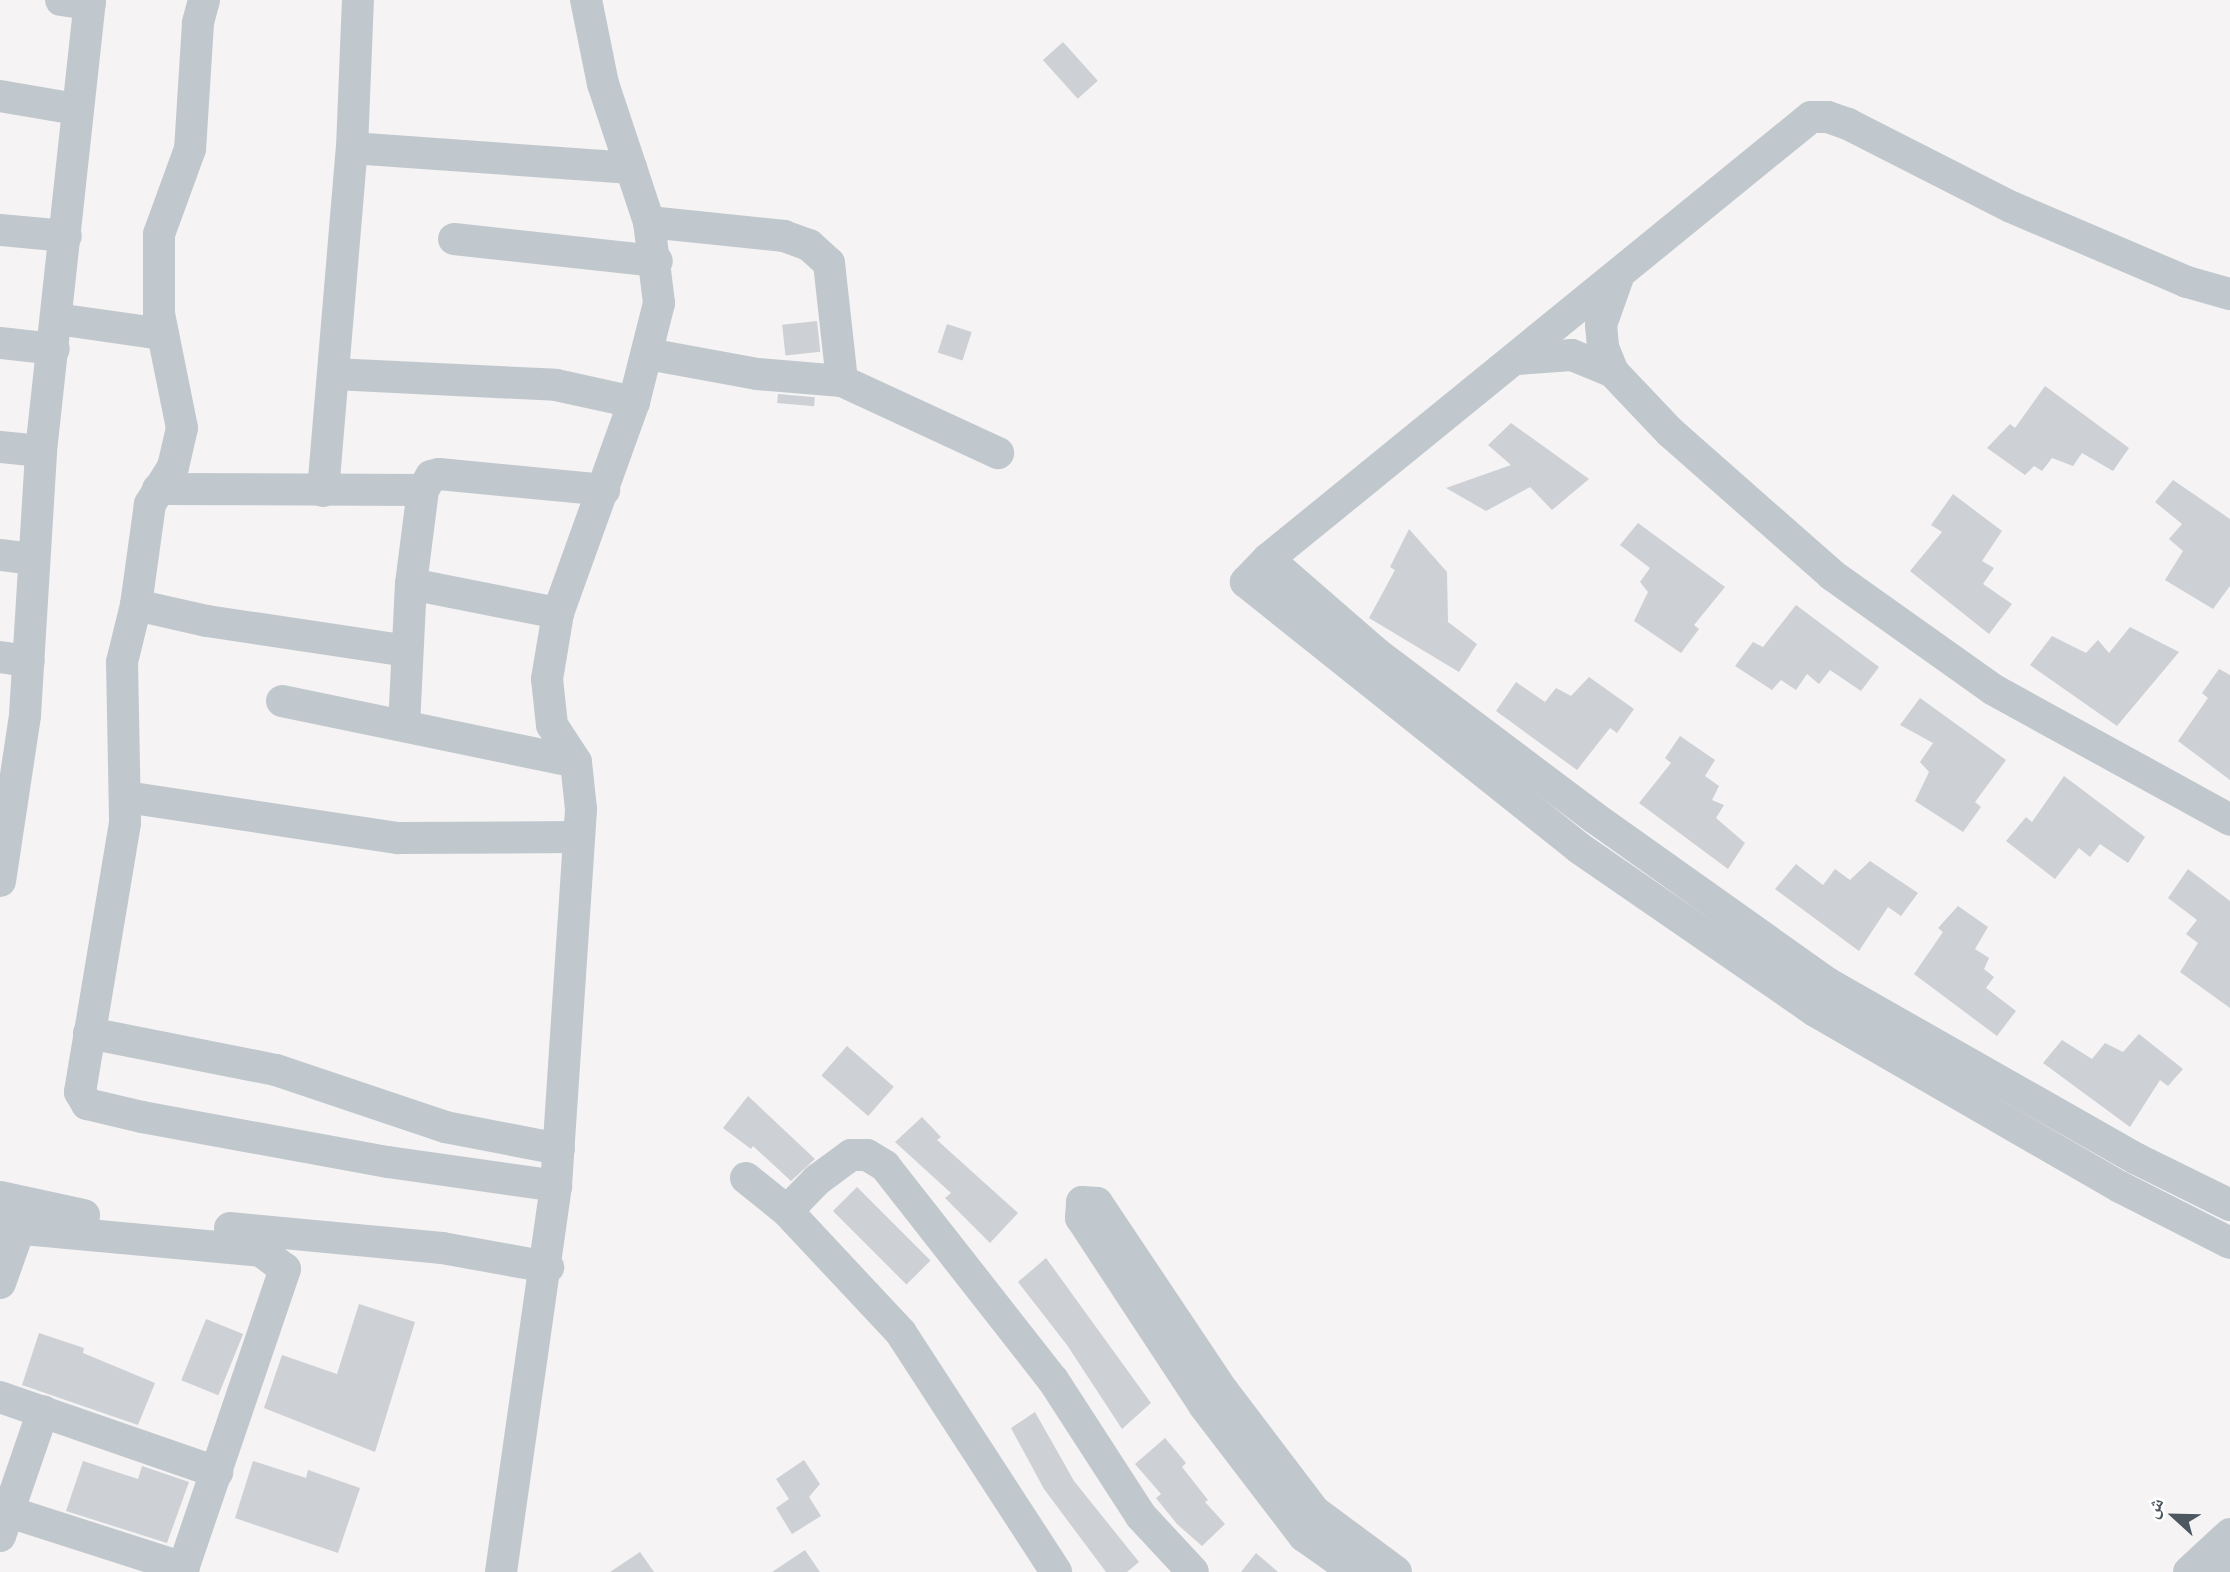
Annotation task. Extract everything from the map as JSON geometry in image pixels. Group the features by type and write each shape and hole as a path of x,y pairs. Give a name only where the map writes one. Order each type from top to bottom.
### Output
{"street":[{"path":"204,0 198,23 190,149 159,234 157,289 163,334 183,428 173,467 150,504 136,605 121,676 126,797 80,1092 87,1104 101,1108 388,1163 556,1186"},
{"path":"323,491 352,148 358,0"},
{"path":"501,1572 548,1266 559,1149 579,837 581,788 576,762 552,725 547,679 558,613 634,402 659,303 657,261 649,222 591,38 586,0"},
{"path":"0,881 15,659 32,559 41,451 66,236 76,109 80,1"},
{"path":"0,96 76,109"},
{"path":"2230,294 2187,282 2011,207 1828,117 1811,117 1268,559 1246,582 1579,848 1815,1011 2120,1187 2230,1243"},
{"path":"352,148 631,168"},
{"path":"649,222 784,236 809,245 829,263 842,380"},
{"path":"0,230 66,236"},
{"path":"454,239 657,261"},
{"path":"1622,270 1601,325 1603,347 1613,372 1670,432 1832,575 1994,690 2230,820"},
{"path":"0,343 55,334 163,334"},
{"path":"648,354 757,374 842,380 998,453"},
{"path":"1517,359 1572,355 1613,372"},
{"path":"334,374 556,385 634,402"},
{"path":"0,447 41,451"},
{"path":"404,726 411,584 423,490 431,476 439,474 604,490"},
{"path":"158,489 423,490"},
{"path":"0,555 32,559"},
{"path":"1268,559 1409,677 1595,818 1827,982 2137,1159 2230,1205"},
{"path":"411,584 558,613"},
{"path":"136,605 207,621 407,651"},
{"path":"282,701 576,762"},
{"path":"126,797 372,836 440,841 579,837"},
{"path":"89,1033 276,1070 445,1127 559,1149"},
{"path":"787,1211 817,1180 851,1155 867,1155 885,1166 1053,1380 1141,1516 1193,1572"},
{"path":"746,1178 787,1211 901,1333 1056,1572"},
{"path":"0,1197 69,1214 442,1248 548,1266"},
{"path":"1355,1572 1304,1536 1204,1405 1081,1218 1083,1202 1097,1203 1223,1391 1314,1511 1396,1572"},
{"path":"0,1283 10,1225 261,1251 282,1264 285,1274 276,1303 183,1570 3,1519 43,1410"},
{"path":"0,1397 217,1472"},
{"path":"2189,1572 2230,1534"},
{"path":"2223,1572 2230,1566"}],"building":[{"path":"1063,42 1098,81 1078,99 1043,60"},
{"path":"817,321 820,352 785,355 782,325"},
{"path":"947,324 972,332 962,361 938,353"},
{"path":"2045,386 2129,448 2113,471 2082,453 2073,466 2052,458 2042,471 2034,466 2025,475 1987,448 2010,424 2015,428"},
{"path":"778,394 815,397 814,406 777,403"},
{"path":"1511,423 1589,479 1552,510 1530,487 1486,511 1446,488 1511,465 1488,445"},
{"path":"2173,480 2230,519 2230,586 2213,609 2165,580 2183,551 2169,539 2182,524 2155,502"},
{"path":"1953,494 2002,531 1982,561 1994,568 1983,584 2012,604 1989,634 1910,571 1942,532 1931,525"},
{"path":"1638,523 1725,587 1694,625 1699,629 1681,653 1634,621 1648,592 1640,582 1650,568 1620,545"},
{"path":"1409,529 1447,572 1448,622 1477,644 1459,672 1369,618 1395,570 1390,567"},
{"path":"1796,605 1879,667 1861,691 1830,670 1819,684 1807,674 1796,690 1781,680 1772,690 1735,666 1753,642 1763,647"},
{"path":"2130,627 2179,652 2117,726 2030,665 2052,636 2086,653 2098,640 2109,653"},
{"path":"2219,669 2230,675 2230,780 2178,741 2208,698 2202,693"},
{"path":"1589,677 1634,709 1617,733 1610,728 1577,770 1496,711 1516,682 1545,702 1556,688 1571,696"},
{"path":"1920,698 2006,760 1975,802 1981,807 1963,832 1915,801 1929,772 1920,762 1933,743 1900,725"},
{"path":"1680,736 1715,760 1705,776 1719,786 1712,800 1724,805 1716,818 1745,843 1728,869 1639,803 1671,763 1665,758"},
{"path":"2064,776 2145,837 2128,863 2100,844 2090,857 2079,848 2055,879 2006,841 2026,817 2032,822"},
{"path":"1870,861 1918,893 1901,916 1888,907 1859,951 1775,889 1796,864 1823,885 1835,869 1850,880"},
{"path":"2188,869 2230,901 2230,1008 2180,972 2198,943 2186,934 2197,920 2168,898"},
{"path":"1958,906 1988,927 1975,949 1989,958 1984,969 1994,977 1986,988 2016,1011 1997,1036 1914,974 1943,932 1938,928"},
{"path":"2139,1034 2183,1069 2168,1086 2160,1080 2130,1127 2043,1063 2062,1040 2092,1059 2105,1043 2123,1052"},
{"path":"847,1046 894,1087 868,1116 821,1075"},
{"path":"748,1096 815,1159 791,1181 753,1146 751,1149 723,1128"},
{"path":"922,1117 941,1137 937,1140 1018,1213 990,1243 945,1198 951,1193 895,1142"},
{"path":"857,1187 931,1261 906,1285 833,1211"},
{"path":"1046,1258 1151,1403 1122,1429 1067,1345 1018,1282"},
{"path":"359,1304 415,1322 375,1452 264,1408 282,1355 337,1374"},
{"path":"206,1319 243,1334 218,1395 181,1380"},
{"path":"39,1333 84,1348 83,1353 155,1383 138,1425 22,1385"},
{"path":"1035,1412 1074,1481 1139,1562 1127,1572 1106,1572 1044,1489 1011,1428"},
{"path":"1165,1438 1186,1463 1182,1467 1208,1500 1205,1502 1225,1524 1202,1546 1177,1524 1156,1498 1161,1494 1135,1464"},
{"path":"804,1460 820,1484 809,1497 821,1516 792,1534 776,1508 789,1499 776,1479"},
{"path":"83,1461 138,1479 142,1466 189,1482 167,1543 66,1511"},
{"path":"253,1461 306,1478 308,1470 360,1488 338,1553 235,1518"},
{"path":"805,1550 820,1572 772,1572"},
{"path":"640,1552 654,1572 610,1572"},
{"path":"1256,1553 1278,1572 1241,1572"}]}
